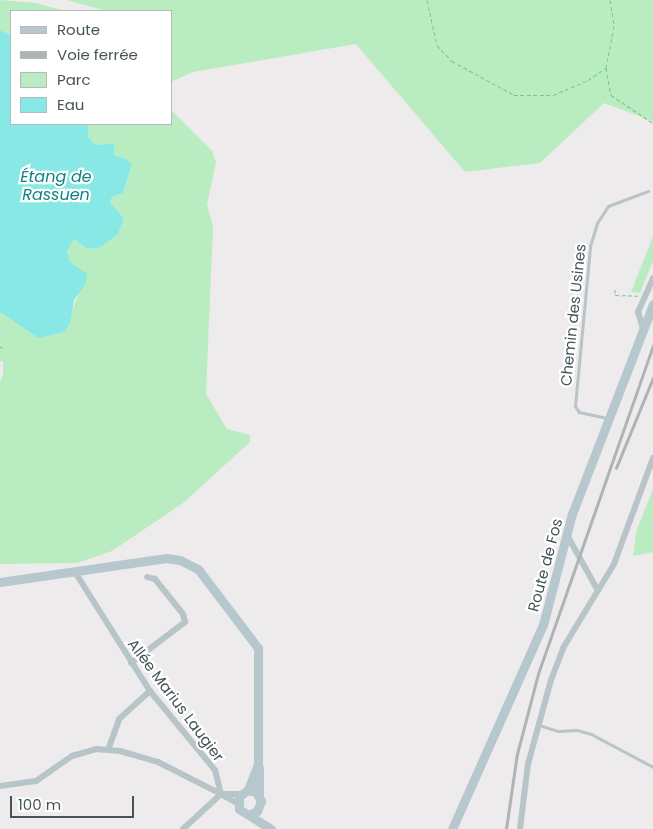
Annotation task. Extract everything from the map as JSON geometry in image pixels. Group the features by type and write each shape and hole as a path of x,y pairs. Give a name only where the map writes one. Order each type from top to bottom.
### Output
{"street":[{"path":"643,330 638,312 653,278"},
{"name":"Route de Fos","path":"452,829 543,625 567,535 607,418 653,304"},
{"path":"520,829 528,764 538,725 563,648 591,607 597,589 614,564 653,458"},
{"path":"567,535 597,589"},
{"path":"0,582 166,558 180,560 198,569 258,648 259,795 260,806 268,826"},
{"name":"Allée Marius Laugier","path":"75,572 131,664 150,691 215,770 221,794"},
{"path":"131,664 185,622 183,614 156,579 147,577"},
{"path":"108,750 119,719 150,691"},
{"path":"0,786 36,781 78,753 108,750 158,762 221,794 259,795"},
{"path":"258,764 242,796 242,812 251,814 268,826"},
{"path":"183,829 221,794"},
{"path":"251,814 260,806"}],"lane":[{"name":"Chemin des Usines","path":"607,418 579,412 575,406 590,246 597,223 608,206 648,191"},
{"path":"538,725 558,731 591,734 653,767"}],"path":[{"path":"427,0 437,45 452,61 514,94 553,95 588,80 606,68"},
{"path":"610,0 614,26 606,68 611,95 653,123"},
{"path":"615,289 615,295 641,296"}],"green space":[{"path":"0,0 36,3 61,10 10,10 10,35 0,30"},
{"path":"67,0 653,0 653,121 604,103 540,163 465,172 356,44 193,72 172,82 172,10 102,10"},
{"path":"172,111 212,151 216,162 207,205 213,226 206,394 227,429 250,435 250,442 183,503 112,551 77,563 0,564 0,381 3,375 3,361 0,361 0,312 38,338 72,311 79,292 79,269 70,262 67,252 74,239 86,248 98,249 118,234 124,218 110,203 112,197 123,193 132,164 127,159 114,155 114,143 95,145 88,137 87,125 172,125"},
{"path":"653,236 653,261 640,293 631,292"},
{"path":"653,489 653,552 633,556 636,532"}],"water":[{"name":"Étang de Rassuen","path":"0,30 10,35 10,125 88,125 88,137 95,145 114,143 114,155 127,159 132,164 123,193 112,197 110,203 124,218 118,234 98,249 86,248 74,239 67,252 70,262 87,274 86,283 74,300 70,323 64,332 38,338 0,312"}],"railway":[{"path":"506,829 517,754 538,674 653,346"},
{"path":"616,468 653,378"}]}
